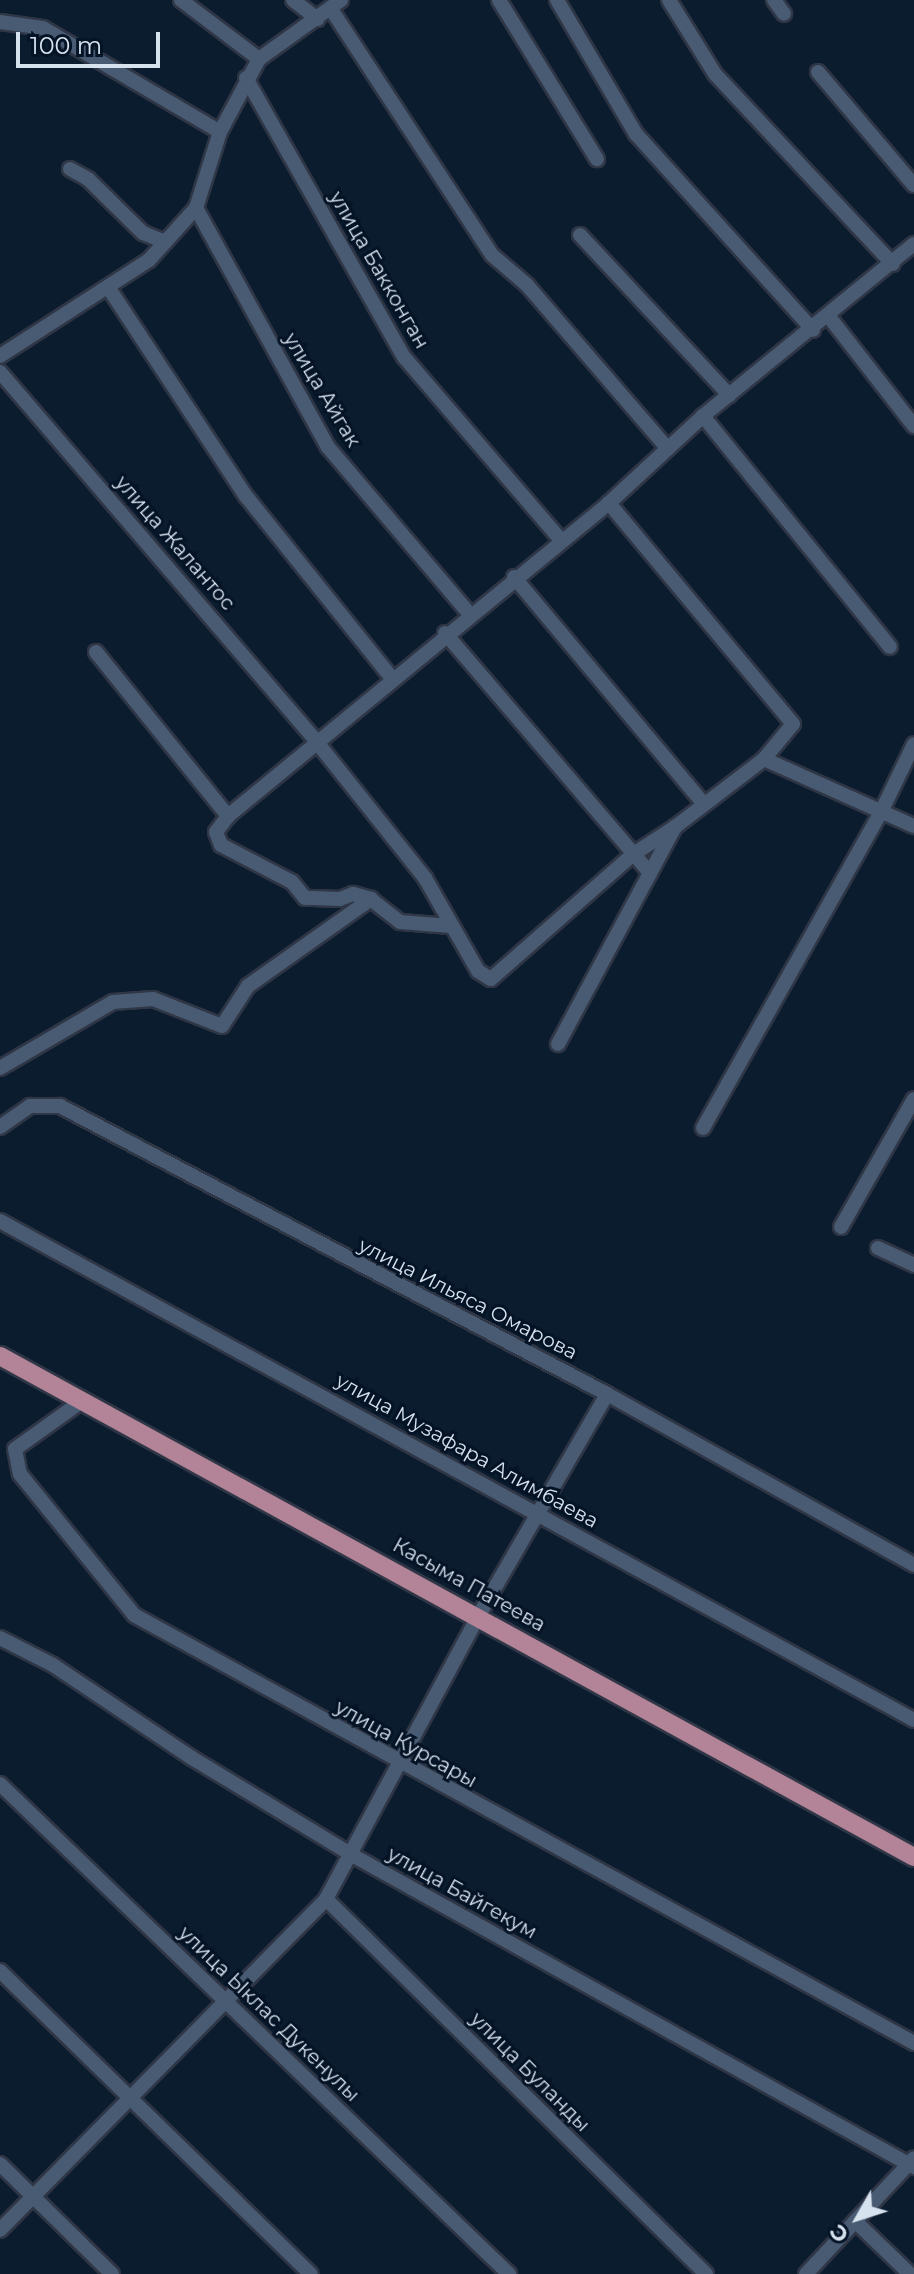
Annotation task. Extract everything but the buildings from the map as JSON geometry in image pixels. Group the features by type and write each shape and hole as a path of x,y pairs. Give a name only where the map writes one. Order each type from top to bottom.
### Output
{"main road":[{"name":"Касыма Патеева","path":"0,1356 479,1615 914,1857"}],"street":[{"path":"181,0 259,59"},
{"path":"293,0 317,19"},
{"path":"499,0 597,159"},
{"path":"557,0 636,134 813,330"},
{"path":"669,0 715,74 893,264"},
{"path":"774,0 784,14"},
{"path":"0,356 149,260 196,208 220,132 246,78 259,59 336,4 492,255 527,285 668,449"},
{"path":"0,22 43,28 220,132"},
{"path":"818,72 914,185"},
{"name":"улица Бакконган","path":"246,78 404,357 561,540"},
{"path":"70,169 88,179 143,233 165,242"},
{"name":"улица Айгак","path":"196,208 328,447 469,613"},
{"path":"580,235 729,395"},
{"path":"451,926 400,922 371,899 353,894 340,899 305,898 292,882 221,845 216,832 228,816 316,741 469,613 609,503 703,416 830,318 914,244"},
{"path":"108,287 246,496 392,678"},
{"path":"830,318 914,426"},
{"name":"улица Жалантос","path":"0,372 316,741 425,878 478,971 491,979 518,952 632,855"},
{"path":"703,416 890,647"},
{"path":"609,503 793,724 764,759 702,802 675,827 632,855"},
{"path":"514,577 702,802"},
{"path":"445,633 650,873"},
{"path":"96,652 228,816"},
{"path":"703,1128 882,810 914,744"},
{"path":"764,759 914,826"},
{"path":"558,1044 675,827"},
{"path":"0,1068 113,1002 153,999 222,1026 248,986 371,899"},
{"path":"841,1227 914,1099"},
{"name":"улица Ильяса Омарова","path":"0,1127 30,1106 60,1106 607,1394 914,1565"},
{"name":"улица Музафара Алимбаева","path":"0,1221 542,1514 914,1720"},
{"path":"878,1248 914,1265"},
{"path":"0,2230 326,1899 402,1765 479,1615 542,1514 607,1394"},
{"name":"улица Курсары","path":"82,1401 15,1449 20,1474 134,1615 402,1765 914,2043"},
{"name":"улица Байгекум","path":"0,1638 53,1665 192,1758 352,1855 912,2163"},
{"name":"улица Ыклас Дукенулы","path":"0,1784 509,2274"},
{"name":"улица Буланды","path":"326,1899 706,2274"},
{"path":"0,1971 311,2274"},
{"path":"806,2274 912,2163"},
{"path":"0,2164 112,2274"},
{"path":"855,2221 910,2274"}]}
